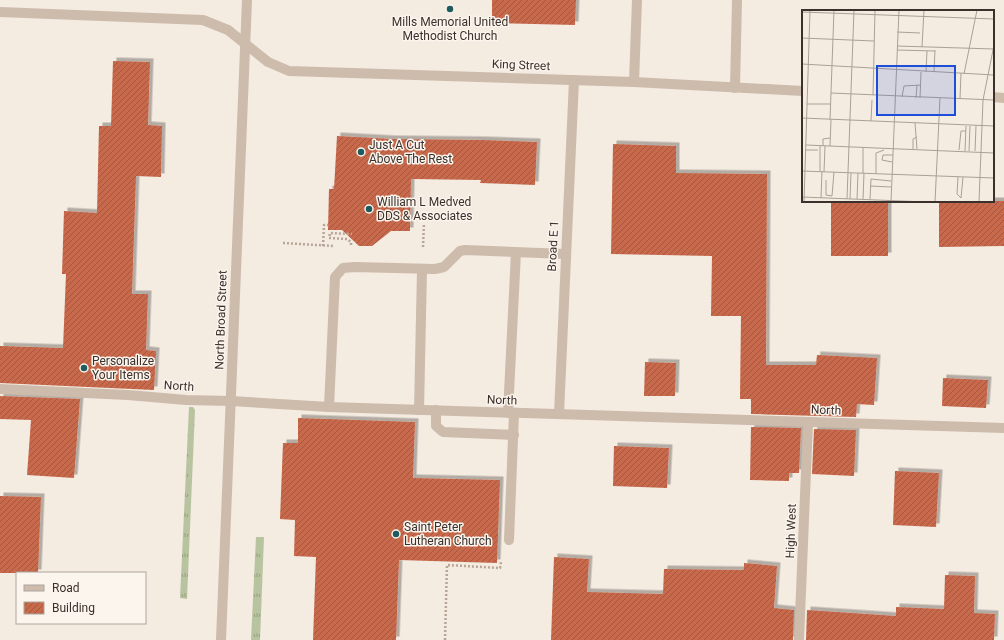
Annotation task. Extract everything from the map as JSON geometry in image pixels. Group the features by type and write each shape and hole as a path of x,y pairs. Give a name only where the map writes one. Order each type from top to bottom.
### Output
{"street":[{"name":"North Broad Street","path":"221,640 247,0"},
{"path":"634,82 637,0"},
{"path":"735,88 737,0"},
{"name":"King Street","path":"0,12 203,20 228,30 268,62 289,71 634,82 802,91"},
{"name":"Broad E 1","path":"559,414 574,80"},
{"path":"994,97 1004,98"},
{"path":"329,407 335,277 343,268 435,269 444,267 460,251 465,250 566,254"},
{"path":"509,540 514,435 511,413 516,252"},
{"path":"419,410 422,270"},
{"name":"North","path":"0,389 329,407 1004,428"},
{"path":"436,410 436,426 443,432 514,435"},
{"name":"High West","path":"799,640 808,423"}],"path":[{"path":"323,246 324,225 328,225"},
{"path":"352,234 330,234 329,238 347,239 351,242 354,267"},
{"path":"283,243 296,244"},
{"path":"445,640 447,565 500,568 502,557"}],"green space":[{"path":"189,407 193,407 195,410 187,599 180,598"},
{"path":"256,537 264,537 260,640 251,640"}],"building":[{"path":"492,0 576,0 575,25 492,23"},
{"path":"113,61 150,62 148,125 162,126 161,177 136,176 132,294 148,294 146,350 156,351 154,390 0,383 0,346 63,348 66,274 62,274 64,211 97,213 99,126 111,126"},
{"path":"337,136 392,139 537,142 535,185 480,183 481,180 411,179 410,231 391,231 372,246 359,246 342,230 328,230 329,189 334,189"},
{"path":"613,144 676,146 676,173 767,174 766,365 816,365 817,355 877,358 874,405 857,404 856,417 751,414 751,399 740,399 741,316 711,316 712,256 611,254"},
{"path":"1004,201 1004,246 939,247 939,202"},
{"path":"831,202 888,202 888,256 831,256"},
{"path":"645,362 676,363 675,396 644,396"},
{"path":"943,378 988,380 986,408 942,406"},
{"path":"0,396 80,399 74,478 27,475 31,420 0,419"},
{"name":"Saint Peter Lutheran Church","path":"298,418 415,422 413,478 500,480 497,563 399,560 396,640 313,640 316,557 294,556 295,520 280,519 283,443 298,443"},
{"path":"751,427 801,428 799,473 789,473 789,481 750,480"},
{"path":"814,429 856,430 854,476 812,474"},
{"path":"614,446 669,448 667,488 613,486"},
{"path":"895,471 939,473 936,527 893,525"},
{"path":"0,496 41,497 38,572 0,573"},
{"path":"554,557 589,559 587,592 663,594 664,569 744,570 744,563 777,566 774,608 794,610 793,640 551,640"},
{"path":"945,575 975,576 974,613 995,614 994,640 806,640 807,610 896,616 896,607 944,609"}],"place":[{"name":"Mills Memorial United Methodist Church","path":"450,9"},
{"name":"Just A Cut Above The Rest","path":"361,152"},
{"name":"William L Medved DDS & Associates","path":"369,209"},
{"name":"Personalize Your Items","path":"84,368"},
{"name":"Saint Peter Lutheran Church","path":"396,534"}]}
